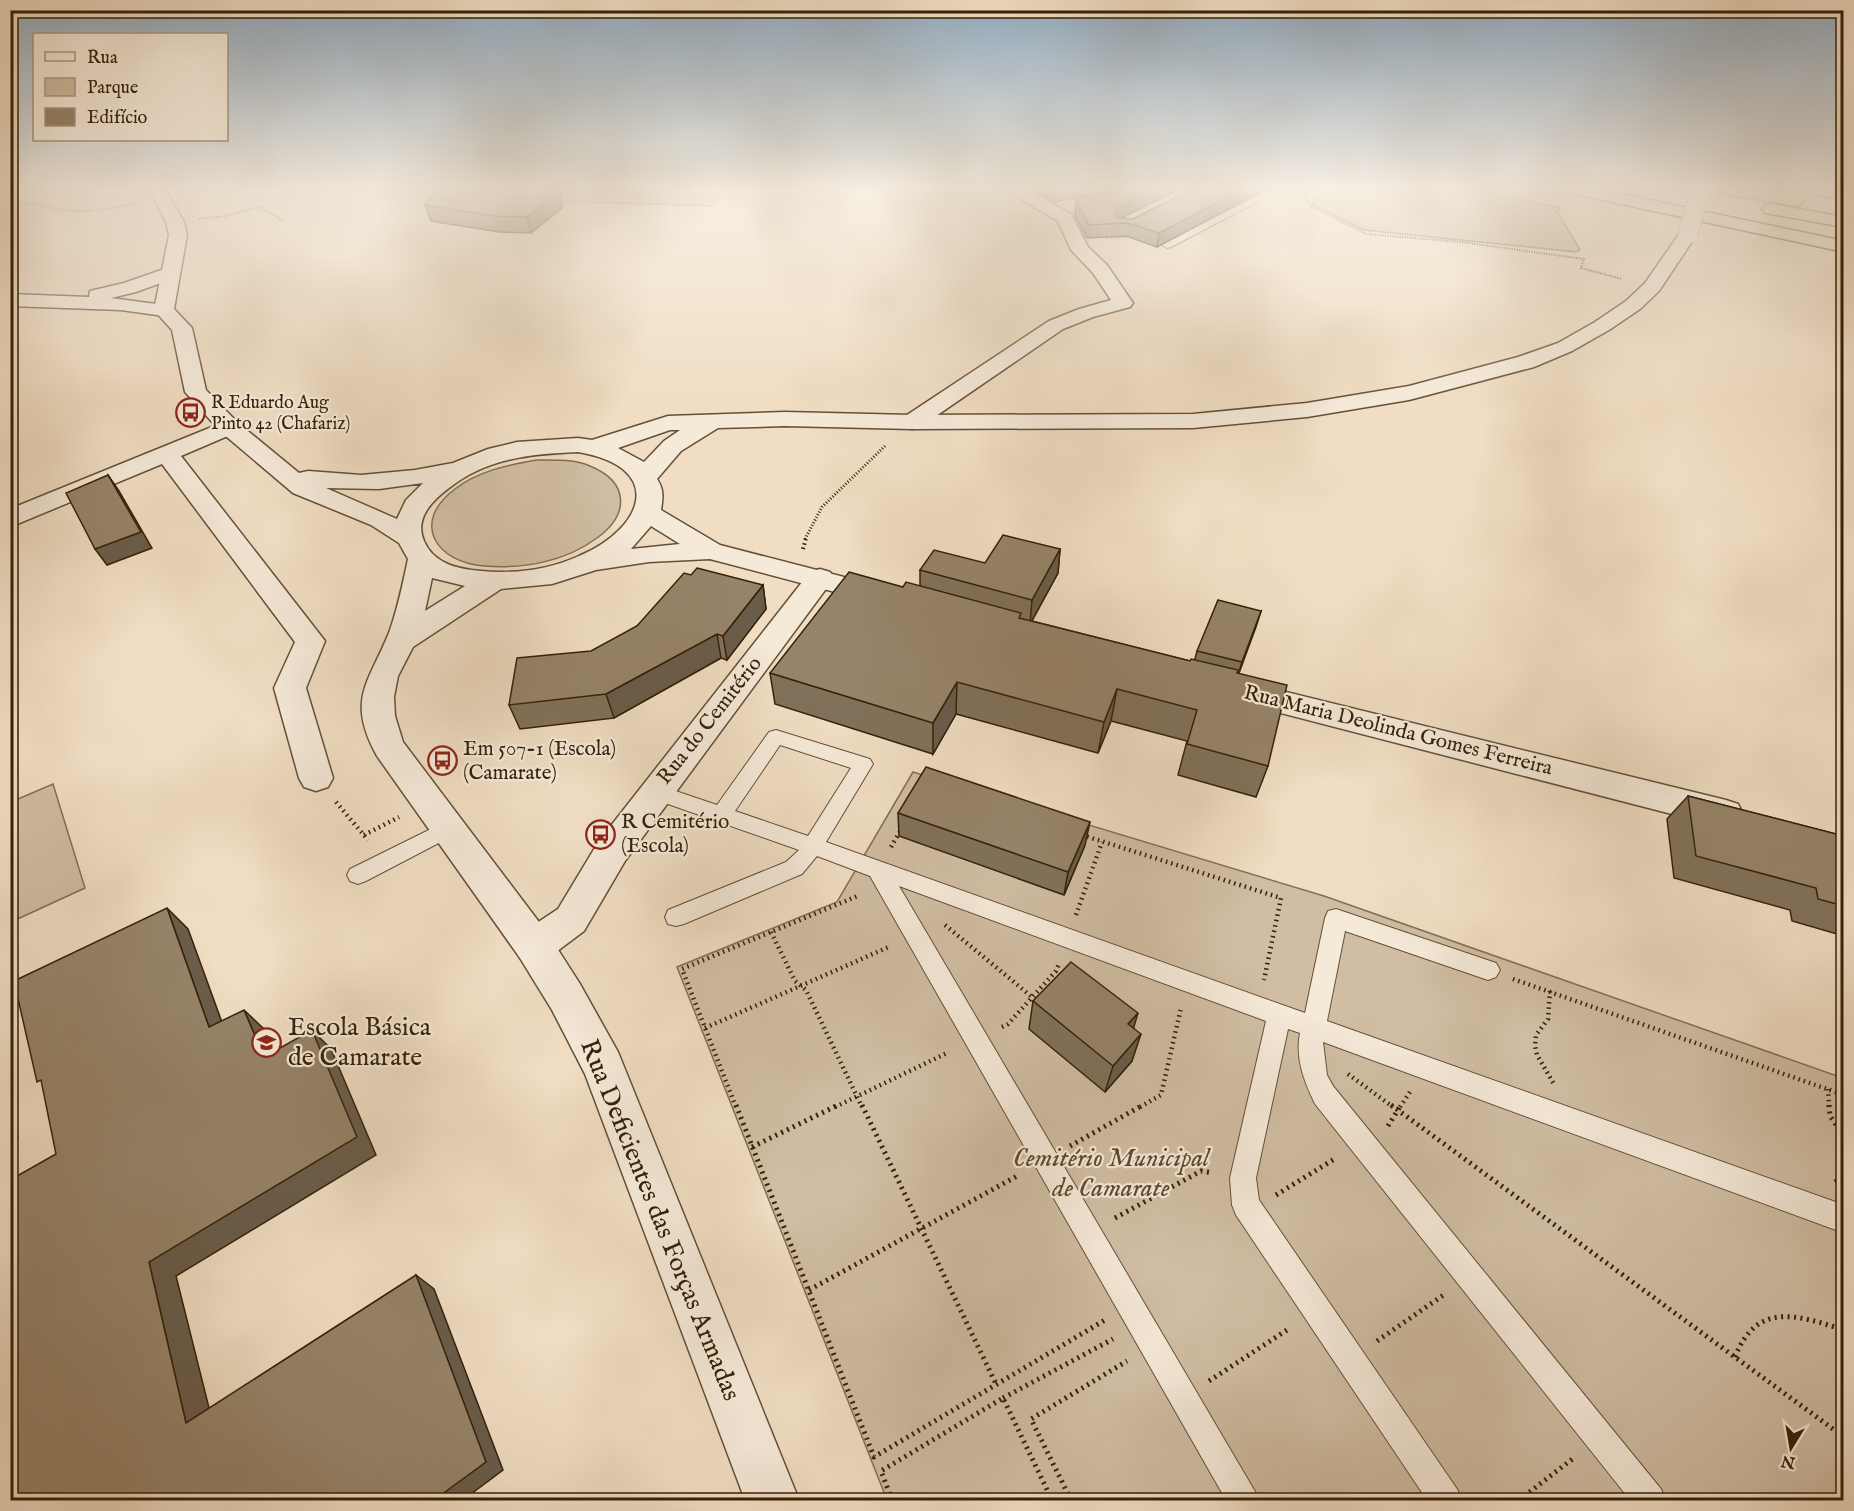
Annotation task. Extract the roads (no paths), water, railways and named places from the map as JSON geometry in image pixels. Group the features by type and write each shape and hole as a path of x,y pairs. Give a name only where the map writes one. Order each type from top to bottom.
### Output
{"street":[{"path":"164,310 173,260"},
{"path":"912,422 1056,326 1086,313 1123,303 1100,269 1090,260"},
{"path":"285,472 330,483 370,483 413,479 460,468 498,453 538,446 596,447 668,423 785,419 912,422 1193,421 1306,410 1409,393 1526,362 1564,346 1625,311 1652,288 1672,260"},
{"path":"69,301 129,288 170,273"},
{"path":"10,300 69,301 164,310 182,328 196,392 229,427 302,488 380,519 450,575 493,582 524,580 556,574 586,564 649,554 711,551"},
{"path":"645,478 658,457 676,441 713,422"},
{"path":"10,519 229,427"},
{"path":"586,564 625,540 647,513 651,494 645,478 632,464 596,447"},
{"path":"166,453 310,641 290,688 316,778"},
{"name":"Rua Deficientes das Forças Armadas","path":"460,468 430,488 411,512 417,588 400,641 386,668 376,705 380,728 389,747 534,946 566,997 603,1066 772,1500"},
{"path":"647,513 711,551 910,603"},
{"name":"Rua do Cemitério","path":"534,946 572,920 612,851 811,576"},
{"name":"Rua Deficientes das Forças Armadas","path":"400,641 493,582"},
{"name":"Rua Maria Deolinda Gomes Ferreira","path":"1214,686 1754,821"}],"lane":[{"path":"676,917 794,868 813,846 863,764 776,737 721,815"},
{"path":"655,792 813,846 1269,1011 1312,1036 1425,1068 1844,1219"},
{"path":"358,875 449,828"},
{"path":"878,870 1244,1500"},
{"path":"1488,970 1336,918 1312,1036 1315,1077 1324,1095 1650,1500"},
{"path":"1269,1011 1243,1178 1246,1205 1446,1500"}],"place":[{"name":"R Eduardo Aug Pinto 42 (Chafariz)","path":"190,413"},
{"name":"Em 507-1 (Escola) (Camarate)","path":"442,761"},
{"name":"R Cemitério (Escola)","path":"600,834"},
{"name":"Escola Básica de Camarate","path":"267,1042"}],"park label":[{"name":"Cemitério Municipal de Camarate","path":"1111,1173"}]}
